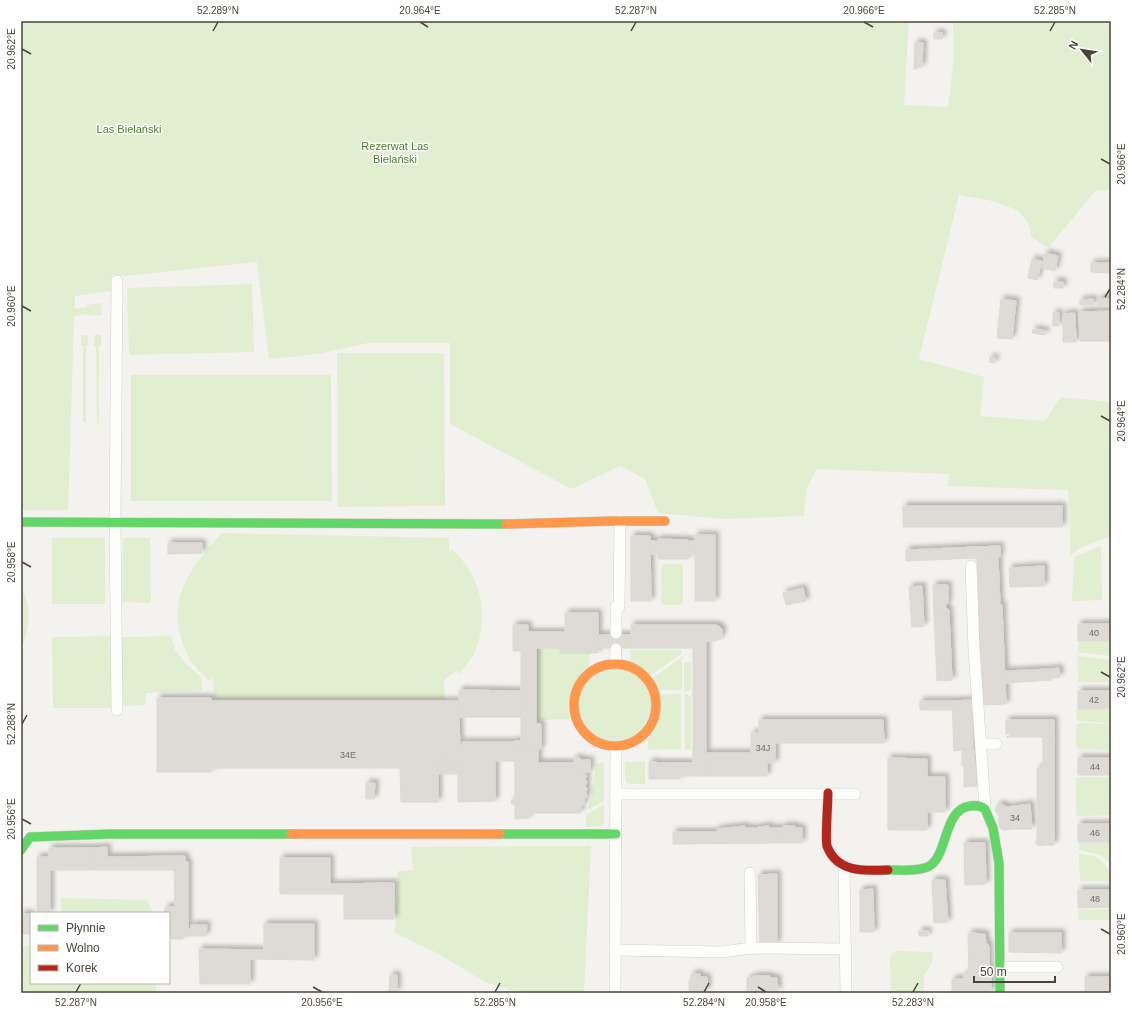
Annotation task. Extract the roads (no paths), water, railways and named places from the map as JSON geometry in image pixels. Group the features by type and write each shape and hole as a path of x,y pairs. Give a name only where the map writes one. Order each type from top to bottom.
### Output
{"street":[{"path":"117,281 115,522 117,710"},
{"path":"21,522 482,525 665,521"},
{"path":"616,633 616,607 619,607 620,522"},
{"path":"971,566 974,649 985,808 995,830 999,854 1000,993"},
{"path":"615,664 616,649"},
{"path":"615,664 629,666 640,672 649,681 655,693 656,706 654,718 648,730 628,745 616,747 601,745 588,738 578,726 574,712 574,698 579,684 589,672 602,665 615,664"},
{"path":"981,744 996,744"},
{"path":"615,993 616,747"},
{"path":"828,793 827,845 836,860 844,866 863,871 929,867 935,861 949,826 956,814 966,806 981,806 985,808"},
{"path":"615,794 855,794"},
{"path":"21,850 25,837 112,834 616,834"},
{"path":"844,866 846,993"},
{"path":"750,873 751,948"},
{"path":"615,950 722,952 751,948 846,949"},
{"path":"1000,967 1057,967"}],"park label":[{"name":"Las Bielański","path":"129,129"},
{"name":"Rezerwat Las Bielański","path":"395,152"}]}
